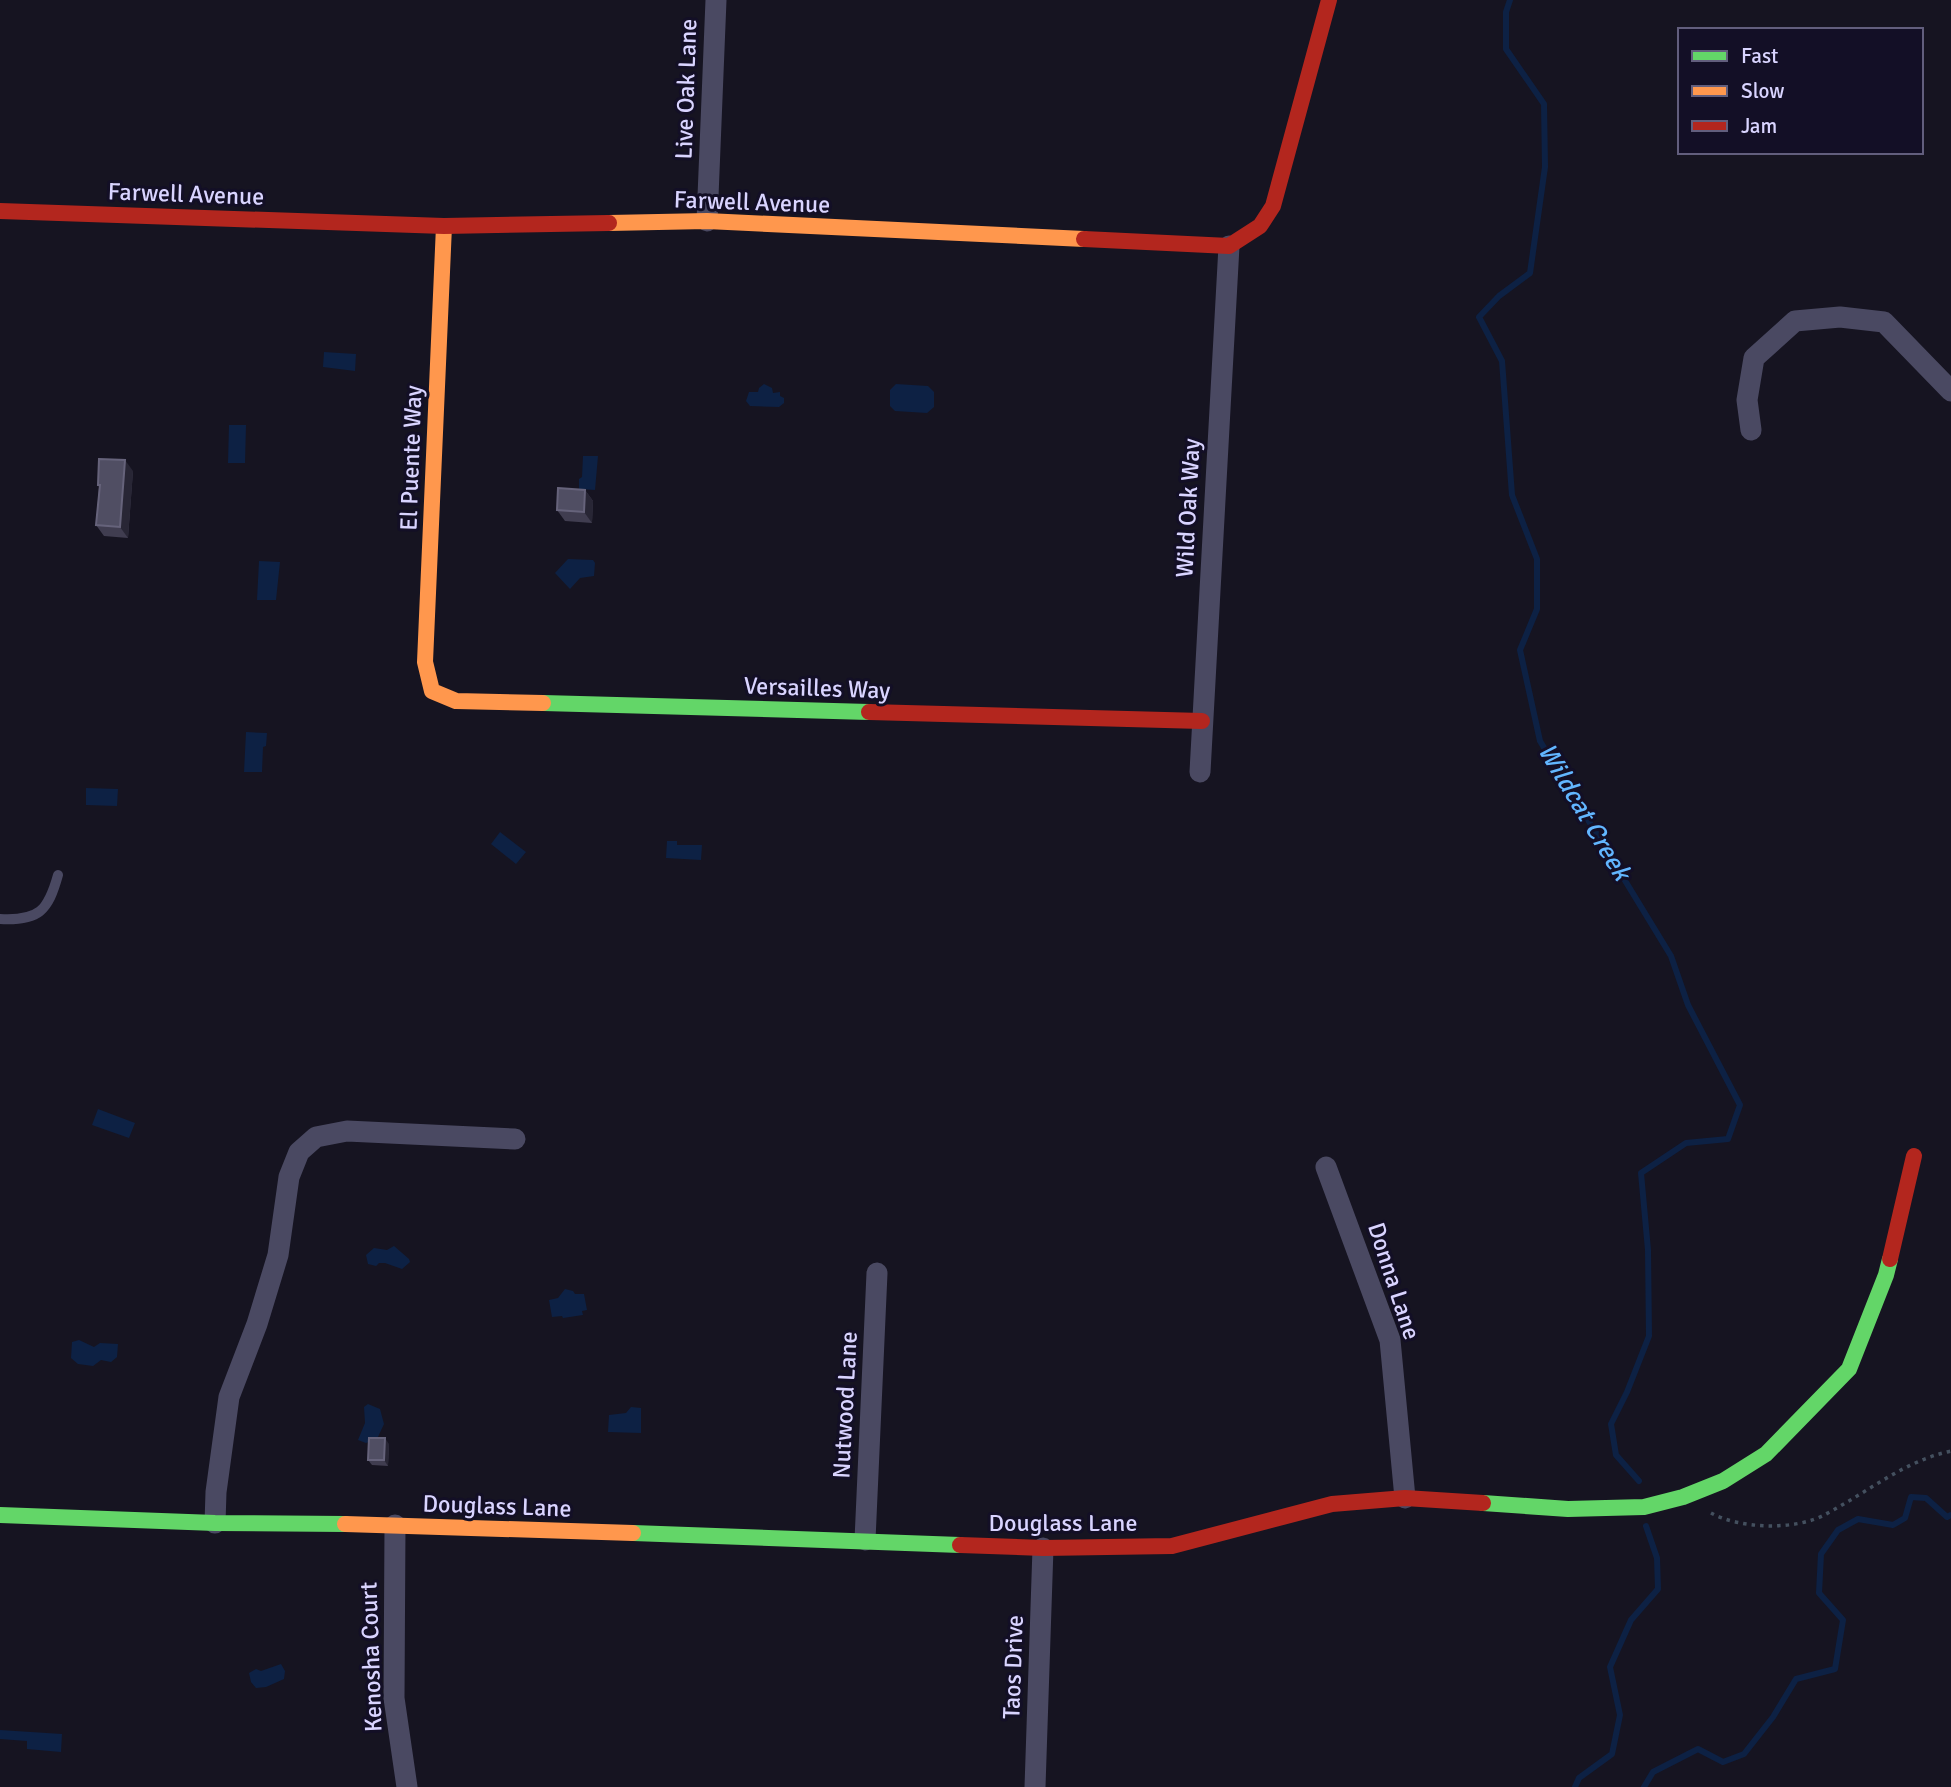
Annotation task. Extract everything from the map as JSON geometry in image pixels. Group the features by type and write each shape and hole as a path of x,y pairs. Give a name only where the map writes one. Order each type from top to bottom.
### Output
{"street":[{"name":"Live Oak Lane","path":"707,221 716,0"},
{"path":"1229,246 1260,226 1273,206 1329,0"},
{"name":"Farwell Avenue","path":"0,211 444,226 707,221 1229,246"},
{"name":"El Puente Way","path":"432,691 425,662 444,226"},
{"name":"Wild Oak Way","path":"1200,772 1229,246"},
{"path":"1751,430 1747,400 1754,358 1795,321 1840,317 1884,322 1951,391"},
{"name":"Versailles Way","path":"432,691 456,701 1202,721"},
{"path":"215,1523 216,1492 229,1397 257,1324 278,1255 289,1177 299,1152 316,1137 347,1131 515,1139"},
{"name":"Douglass Lane","path":"0,1515 215,1523 395,1525 1043,1548 1172,1546 1332,1504 1405,1498 1568,1509 1644,1507 1683,1497 1723,1481 1766,1454 1849,1369 1886,1275 1914,1156"},
{"name":"Donna Lane","path":"1326,1167 1390,1340 1405,1498"},
{"name":"Nutwood Lane","path":"865,1540 877,1273"},
{"name":"Kenosha Court","path":"395,1525 394,1698 407,1787"},
{"name":"Taos Drive","path":"1035,1787 1043,1548"}],"lane":[{"path":"0,919 21,920 37,915 51,899 58,875"}],"path":[{"path":"1683,1497 1724,1521 1762,1526 1796,1523 1824,1516 1874,1484 1928,1456 1951,1451"}],"water":[{"path":"324,352 356,354 355,371 323,367"},
{"path":"764,384 772,388 773,393 780,392 784,403 779,407 750,406 746,401 749,392 758,392"},
{"path":"896,384 928,386 934,392 934,407 927,413 895,411 890,406 890,390"},
{"path":"229,425 246,425 245,463 228,463"},
{"path":"583,456 598,456 595,490 579,489"},
{"path":"568,559 593,560 594,576 580,578 570,589 555,573"},
{"path":"259,561 280,562 276,600 257,600"},
{"path":"246,732 267,733 266,746 263,747 262,772 244,772"},
{"path":"86,788 118,789 117,806 86,805"},
{"path":"500,832 526,852 516,864 491,844"},
{"path":"667,841 677,841 677,845 702,845 701,860 666,858"},
{"path":"98,1109 135,1123 129,1138 92,1125"},
{"path":"394,1246 409,1259 410,1262 402,1269 385,1263 376,1266 368,1264 366,1255 374,1248 387,1250"},
{"path":"565,1289 575,1294 584,1294 587,1310 582,1311 583,1315 552,1317 549,1300 558,1298"},
{"path":"79,1340 94,1347 100,1343 118,1344 117,1357 111,1362 101,1360 93,1366 78,1364 71,1358 72,1342"},
{"path":"368,1404 380,1409 384,1424 377,1439 366,1443 358,1440 365,1423 364,1407"},
{"path":"631,1407 641,1408 641,1433 608,1432 609,1415 626,1413"},
{"path":"281,1664 285,1671 284,1679 266,1687 256,1688 251,1682 249,1673"},
{"path":"0,1730 62,1734 61,1752 27,1749 27,1741 0,1739"}],"building":[{"path":"99,459 125,460 120,527 96,525 100,485"},
{"path":"558,488 585,490 584,512 557,510"},
{"path":"369,1438 385,1438 384,1460 368,1460"}],"waterway":[{"name":"Wildcat Creek","path":"1510,0 1506,12 1506,49 1544,104 1545,167 1530,273 1499,296 1479,317 1502,361 1512,495 1537,559 1537,609 1520,650 1540,741 1671,956 1688,1005 1740,1105 1728,1139 1686,1143 1641,1173 1648,1250 1649,1336 1611,1424 1616,1455 1639,1481"},
{"path":"1644,1787 1653,1772 1698,1749 1723,1762 1744,1754 1773,1717 1796,1679 1835,1669 1843,1620 1819,1593 1821,1554 1838,1530 1858,1519 1893,1525 1905,1518 1911,1497 1926,1498 1947,1517 1951,1515"},
{"name":"Wildcat Creek","path":"1575,1787 1579,1778 1612,1754 1620,1715 1610,1667 1631,1620 1658,1589 1657,1558 1646,1526"}],"traffic: fast":[{"path":"543,703 869,712"},
{"path":"1483,1503 1568,1509 1644,1507 1683,1497 1723,1481 1766,1454 1849,1369 1890,1259"},
{"path":"0,1515 215,1523 345,1524"},
{"path":"633,1533 960,1545"}],"traffic: slow":[{"path":"609,223 707,221 1084,239"},
{"path":"444,226 425,662 432,691 456,701 543,703"},
{"path":"345,1524 633,1533"}],"traffic: jam":[{"path":"1084,239 1229,246 1260,226 1273,206 1329,0"},
{"path":"0,211 444,226 609,223"},
{"path":"869,712 1202,721"},
{"path":"1890,1259 1914,1156"},
{"path":"960,1545 1043,1548 1172,1546 1332,1504 1405,1498 1483,1503"}]}
